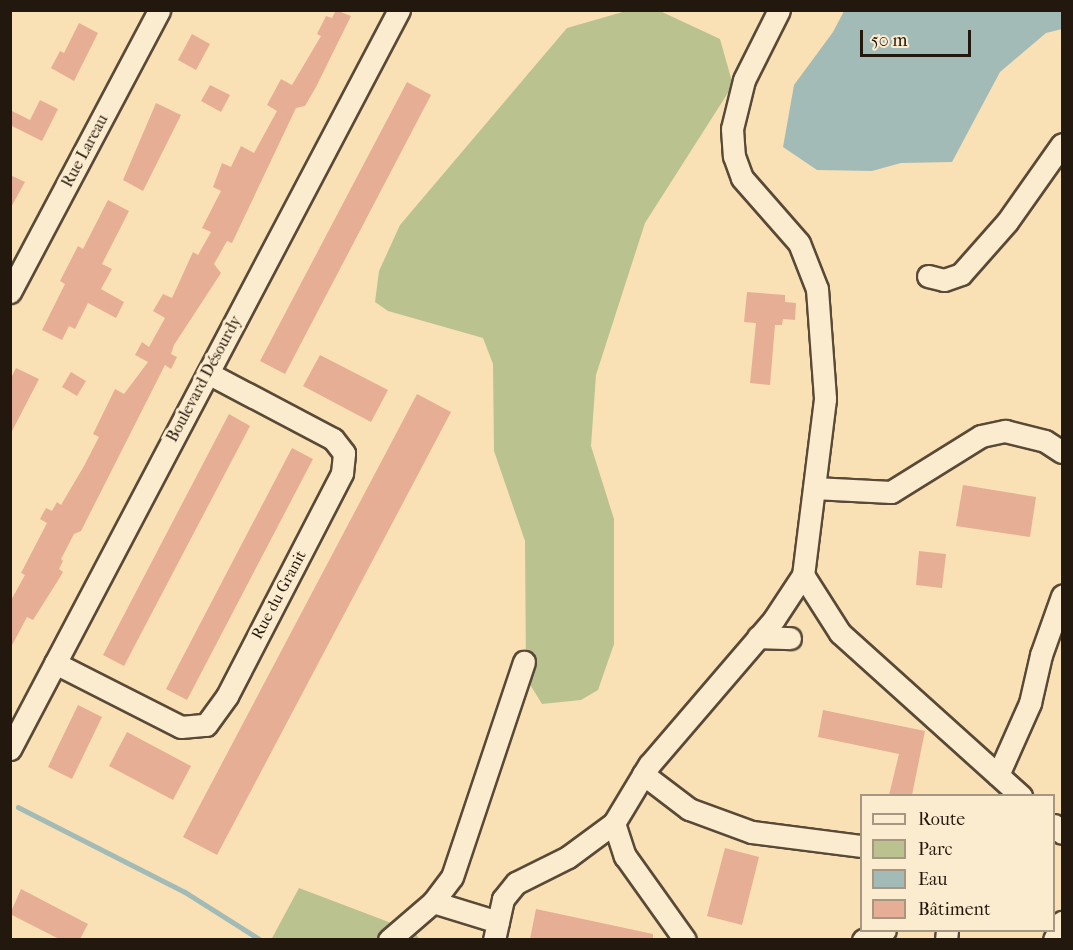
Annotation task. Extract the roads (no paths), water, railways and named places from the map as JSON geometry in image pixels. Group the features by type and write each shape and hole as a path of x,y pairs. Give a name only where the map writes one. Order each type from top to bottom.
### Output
{"street":[{"name":"Rue Lareau","path":"10,292 159,10"},
{"name":"Boulevard Désourdy","path":"10,749 399,10"},
{"path":"433,902 496,931 503,899 516,883 568,857 614,823 643,774 758,637 803,575 825,399 817,289 799,243 742,178 734,156 732,129 744,80 779,10"},
{"path":"928,276 944,280 961,274 1007,222 1062,144"},
{"name":"Rue du Granit","path":"55,663 181,727 206,725 227,696 342,473 344,453 333,439 207,373"},
{"path":"814,488 891,492 981,436 1005,431 1045,441 1062,452"},
{"path":"803,575 840,633 1020,794"},
{"path":"998,775 1030,704 1041,655 1062,596"},
{"path":"758,637 790,638"},
{"path":"389,939 433,902 452,877 524,662"},
{"path":"643,774 689,809 753,832 860,846"},
{"path":"614,823 625,856 685,939"},
{"path":"1054,939 1062,922"},
{"path":"863,939 880,932"}],"water":[{"path":"844,11 1062,11 1062,29 1046,33 1000,72 952,162 901,163 872,171 817,170 783,147 794,85 833,32"}],"waterway":[{"path":"18,807 185,892 261,940"}]}
